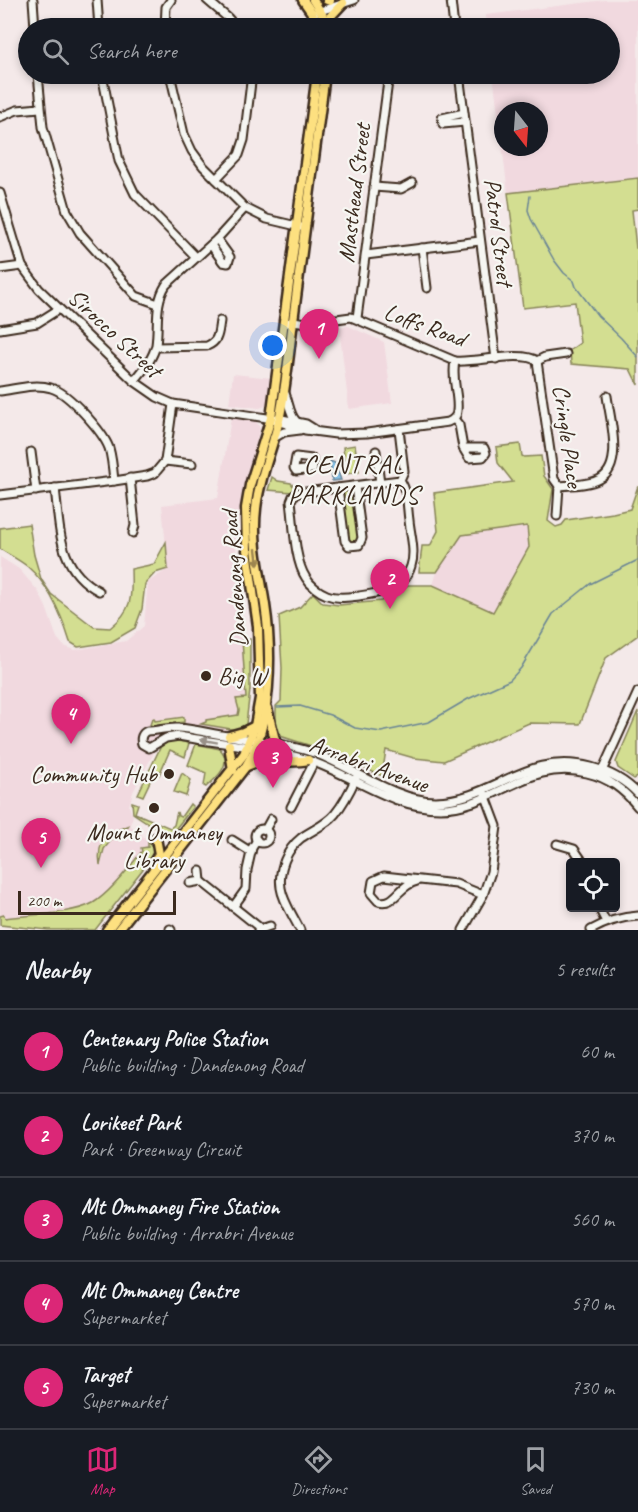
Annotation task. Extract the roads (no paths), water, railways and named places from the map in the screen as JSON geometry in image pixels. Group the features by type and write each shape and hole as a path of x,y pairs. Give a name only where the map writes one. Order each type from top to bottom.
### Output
{"main road":[{"path":"303,0 316,8"},
{"path":"329,18 342,2"},
{"name":"Dandenong Road","path":"107,930 233,770 250,745 266,702 267,621 255,548 255,519 262,472 274,438 301,227 316,84"},
{"name":"Dandenong Road","path":"301,227 323,84"},
{"name":"Dandenong Road","path":"118,930 246,766 260,698 258,626 247,550 246,508 250,485 276,419 284,391 290,359 289,322"},
{"path":"266,702 276,744"},
{"path":"233,770 229,741 255,726"},
{"path":"246,766 257,760 311,761"},
{"path":"150,875 152,864 159,854 156,838"}],"street":[{"path":"33,0 34,18"},
{"path":"97,0 98,18"},
{"path":"165,18 166,7 171,0"},
{"path":"207,0 228,18"},
{"path":"316,8 354,0"},
{"path":"451,0 453,18"},
{"path":"316,8 328,1 342,2"},
{"path":"39,84 43,127 67,211 80,233 136,296 158,304"},
{"path":"104,84 119,160 135,194 196,257"},
{"path":"172,84 188,143 203,166 245,208 267,219 301,227"},
{"path":"216,179 239,155 244,140 251,84"},
{"name":"Masthead Street","path":"357,318 388,84"},
{"name":"Patrol Street","path":"460,84 496,359"},
{"path":"0,117 16,111 40,108"},
{"path":"464,113 446,116 442,118 442,121 443,124 465,122"},
{"path":"374,187 401,189 412,183"},
{"name":"Sirocco Street","path":"0,193 22,266 39,289 134,381 157,397 173,404 276,419"},
{"path":"134,381 144,371 156,347 158,304 166,285 211,245 245,208"},
{"path":"211,245 223,262 228,263 230,257 217,239"},
{"path":"366,255 480,241"},
{"path":"422,248 426,288"},
{"path":"0,269 22,266"},
{"path":"0,329 37,323 59,309"},
{"name":"Loffs Road","path":"289,322 307,323 357,318 361,323 455,361 467,362 526,356 537,361 545,357 566,354"},
{"path":"156,347 212,344 217,339 220,321"},
{"name":"Loffs Road","path":"291,332 307,323"},
{"path":"274,438 284,432 305,430 347,435 448,422 454,419 457,412 453,380 455,361"},
{"name":"Cringle Place","path":"537,361 554,479 559,486 557,516"},
{"path":"0,391 46,387 71,399 105,440 109,449 114,481"},
{"path":"284,391 292,417 296,421"},
{"path":"559,486 593,482 602,478 610,470 614,456 607,396"},
{"path":"0,495 114,481 155,473 165,461 173,404"},
{"path":"276,419 296,421 318,431"},
{"path":"276,419 305,430"},
{"path":"454,419 459,425 463,448"},
{"path":"399,429 404,471 400,480"},
{"path":"376,448 380,483"},
{"path":"31,452 36,491"},
{"path":"165,461 192,464"},
{"path":"130,478 135,525 133,533"},
{"path":"400,480 405,489 412,565 404,579 392,589 379,594 338,598 325,595 316,589 306,578 301,567 291,501 293,496 298,493 400,480"},
{"path":"338,488 345,541 349,546 354,547 359,545 362,538 356,486"},
{"path":"55,488 64,554 75,572 99,591"},
{"path":"601,773 638,692"},
{"path":"179,728 250,745 179,736 166,738 149,748 142,744 141,739 147,731 179,728"},
{"path":"153,731 158,737 158,742"},
{"name":"Arrabri Avenue","path":"250,745 276,744 319,755 356,777"},
{"name":"Arrabri Avenue","path":"250,745 311,761 424,800 457,798 484,793 532,767 551,763 575,763 618,777 638,794"},
{"path":"291,807 311,761"},
{"name":"Arrabri Avenue","path":"601,773 628,795 638,807"},
{"path":"300,930 281,890 280,877 284,863 289,852 300,839 334,816 356,777"},
{"path":"463,930 483,895 490,876 497,826 484,793"},
{"path":"233,907 246,889 251,852 257,840 262,843 268,839 269,835 265,830 271,819"},
{"path":"232,840 251,852"},
{"path":"556,844 574,849 580,858"},
{"path":"200,871 201,881 259,929 270,926"},
{"path":"417,880 405,885 388,902 377,900 371,893 373,883 382,876 417,880 460,885 483,895"},
{"path":"190,883 201,881"},
{"path":"600,912 606,922"},
{"path":"591,930 621,917 638,916"}],"water":[{"path":"330,461 335,463 341,480 332,481"}],"waterway":[{"path":"530,196 528,210 531,219 554,260 574,281 598,316 638,357"},
{"path":"277,707 300,706 330,715 355,728 381,732 429,722 468,699 510,680 521,668 553,614 590,584 638,560"}],"place":[{"name":"Centenary Police Station","path":"319,359"},
{"name":"Lorikeet Park","path":"390,609"},
{"name":"Big W","path":"206,676"},
{"name":"Mt Ommaney Centre","path":"71,744"},
{"name":"Community Hub","path":"169,774"},
{"name":"Mt Ommaney Fire Station","path":"273,788"},
{"name":"Mount Ommaney Library","path":"154,808"},
{"name":"Target","path":"41,868"}],"district":[{"name":"CENTRAL PARKLANDS","path":"354,478"}]}
